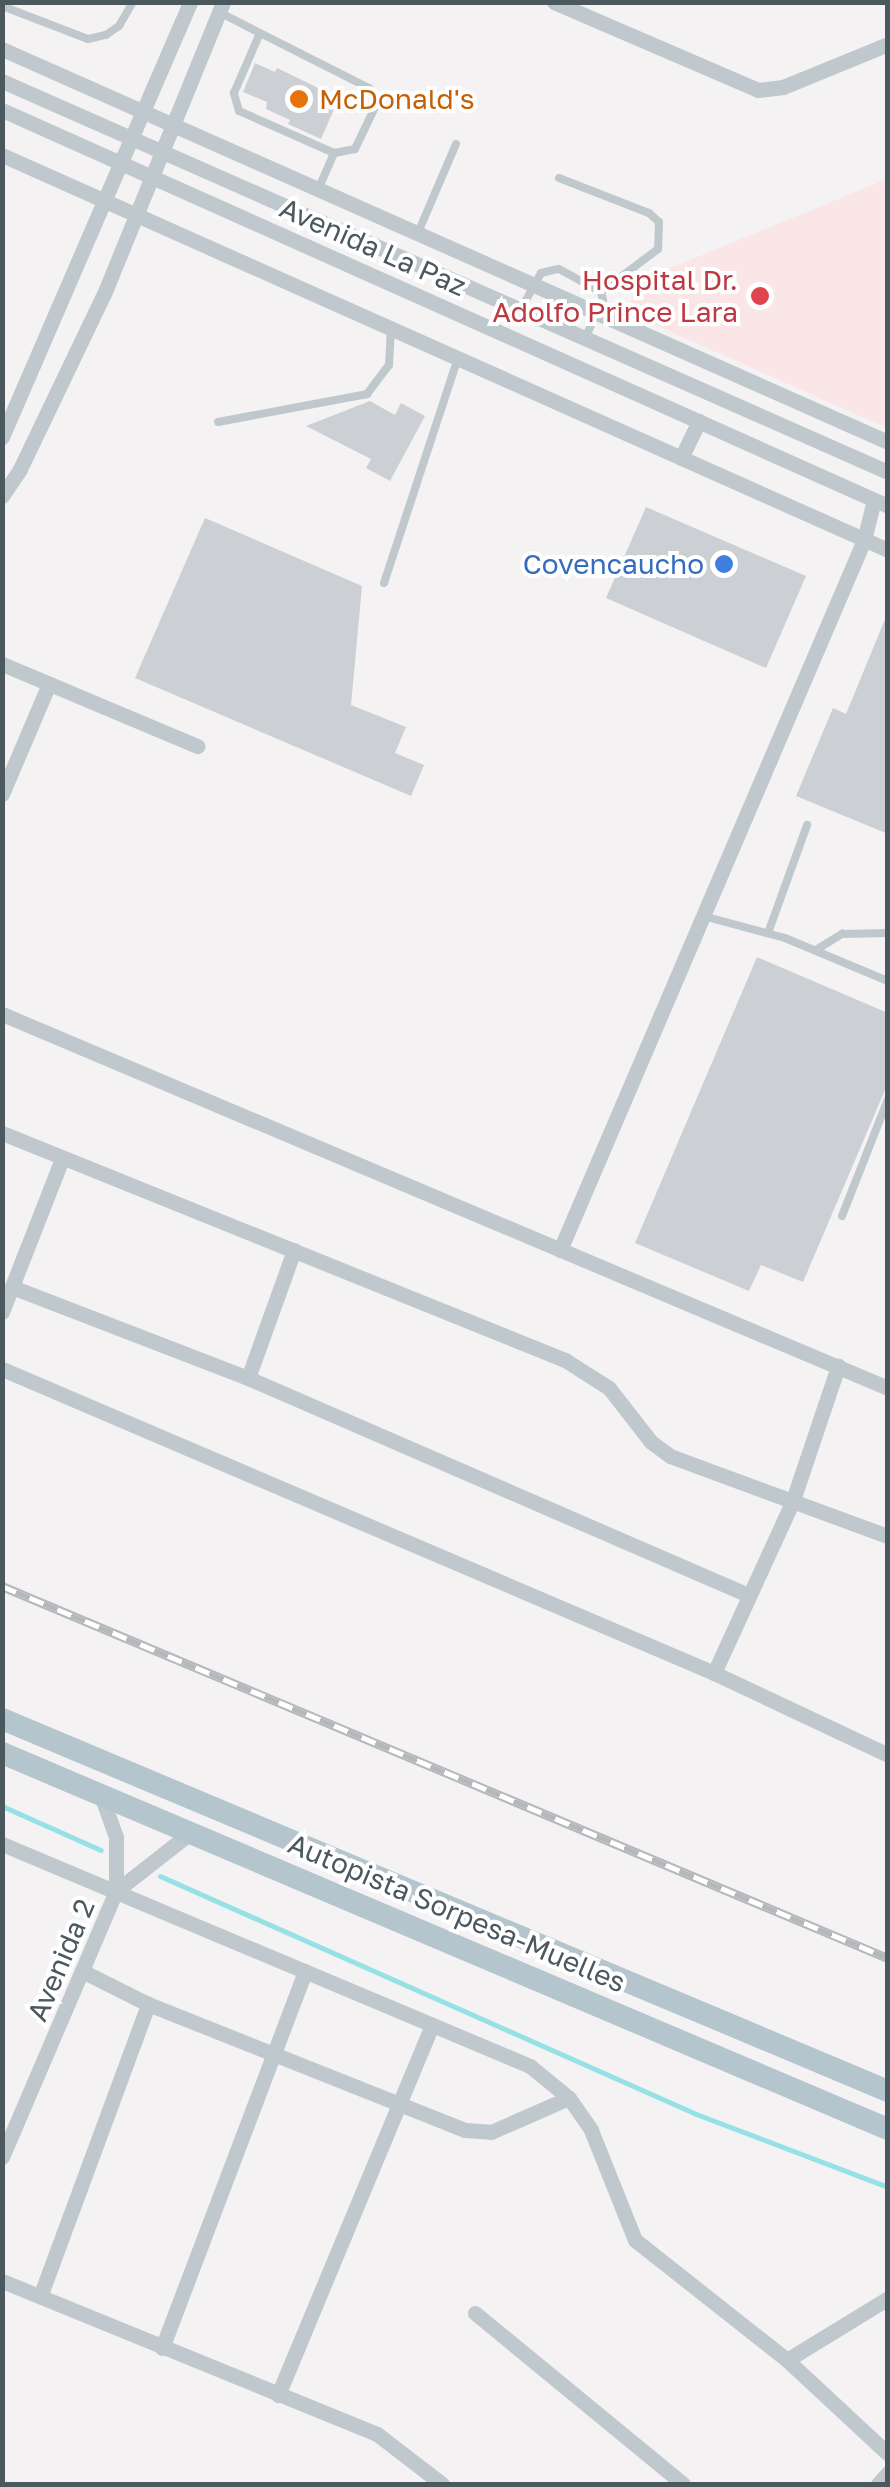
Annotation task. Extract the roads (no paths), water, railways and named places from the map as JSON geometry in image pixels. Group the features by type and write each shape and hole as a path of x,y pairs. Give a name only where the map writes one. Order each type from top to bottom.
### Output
{"main road":[{"name":"Autopista Sorpesa-Muelles","path":"2,1719 888,2091"},
{"name":"Autopista Sorpesa-Muelles","path":"2,1753 888,2128"},
{"path":"851,2076 888,2078"}],"street":[{"path":"2,437 190,2"},
{"path":"554,2 758,90 783,87 888,44"},
{"path":"2,496 96,312 221,7"},
{"path":"2,49 888,442"},
{"name":"Avenida La Paz","path":"2,81 888,472"},
{"name":"Avenida La Paz","path":"2,110 881,503"},
{"path":"2,155 888,550"},
{"path":"681,458 699,420"},
{"path":"560,1250 881,503"},
{"path":"2,664 197,746"},
{"path":"2,794 48,684"},
{"path":"2,1014 888,1388"},
{"path":"2,1133 577,1366 609,1388 650,1442 670,1456 888,1536"},
{"path":"2,1312 62,1159"},
{"path":"248,1378 294,1250"},
{"path":"12,1287 248,1378 748,1594"},
{"path":"714,1673 792,1503 838,1366"},
{"path":"2,1369 714,1673 888,1755"},
{"path":"101,1795 116,1837 116,1891"},
{"path":"116,1891 190,1832"},
{"path":"2,1844 530,2066 569,2098 590,2130 635,2240 787,2360 888,2454"},
{"name":"Avenida 2","path":"2,2157 116,1891"},
{"path":"162,2348 305,1971"},
{"path":"84,1972 148,2004 477,2133 516,2123 569,2098"},
{"path":"41,2294 148,2004"},
{"path":"278,2395 432,2024"},
{"path":"2,2282 41,2294 162,2348 378,2434 442,2484"},
{"path":"787,2360 888,2298"},
{"path":"475,2313 683,2484"},
{"path":"878,2484 888,2473"}],"lane":[{"path":"2,6 88,39 119,26 133,2"},
{"path":"221,7 376,95 377,103 355,149 334,153 239,111 234,103 260,32"},
{"path":"418,235 456,144"},
{"path":"318,190 334,153"},
{"path":"559,178 649,213 659,222 658,249 601,292 584,339"},
{"path":"520,311 542,273 559,269 601,292"},
{"path":"218,422 366,394 389,365 391,327"},
{"path":"384,583 458,358"},
{"path":"768,933 807,825"},
{"path":"703,916 768,933 888,981"},
{"path":"816,950 842,934 888,933"},
{"path":"842,1216 888,1099"},
{"path":"875,1131 888,1135"}],"waterway":[{"path":"2,1806 101,1850"},
{"path":"160,1876 696,2114 888,2187"}],"railway":[{"path":"2,1586 888,1958"}],"place":[{"name":"McDonald's","path":"299,99"},
{"name":"Hospital Dr. Adolfo Prince Lara","path":"760,296"},
{"name":"Covencaucho","path":"724,564"}]}
